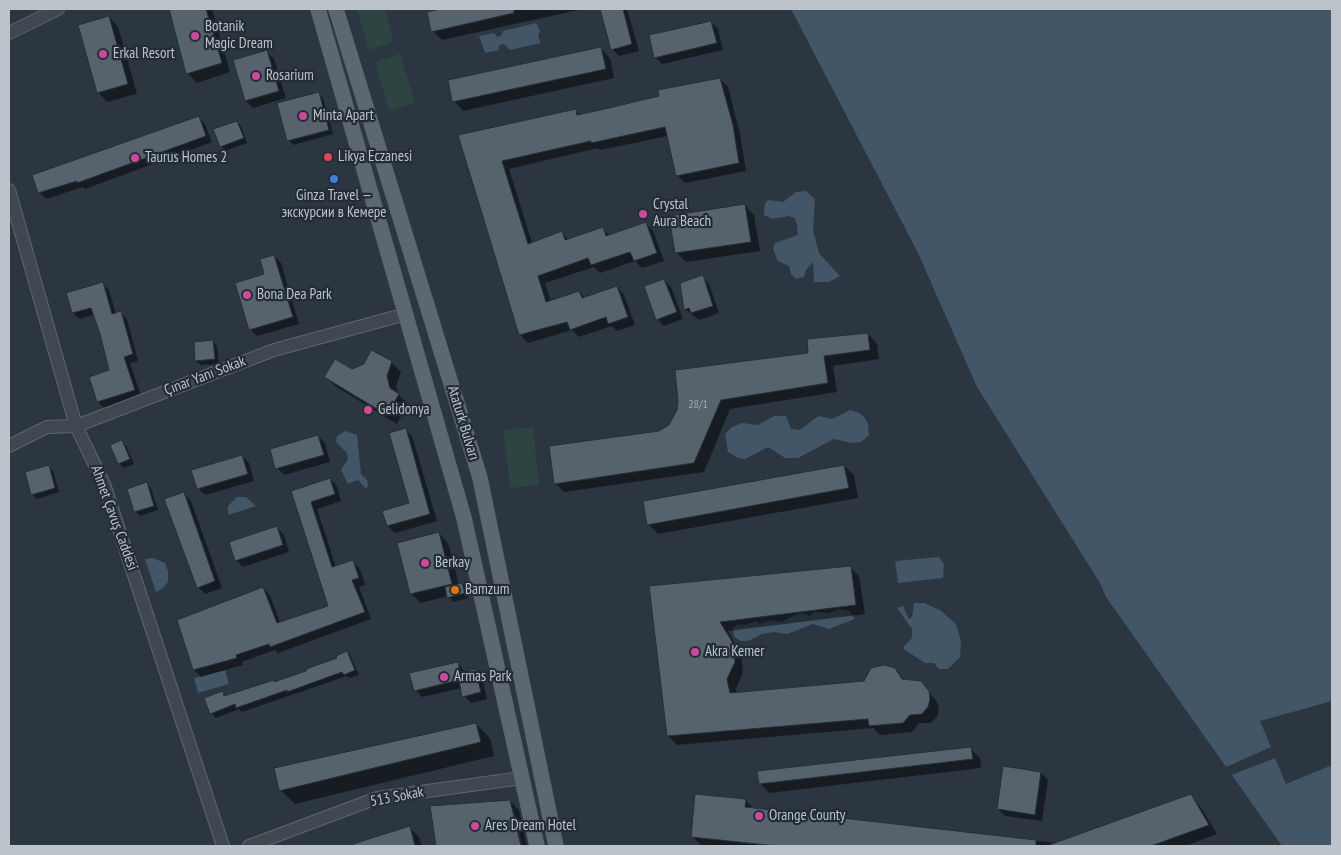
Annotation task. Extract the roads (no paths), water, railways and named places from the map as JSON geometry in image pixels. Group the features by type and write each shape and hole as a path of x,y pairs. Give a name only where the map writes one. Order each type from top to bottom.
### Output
{"main road":[{"name":"Ataturk Bulvarı","path":"318,9 464,518 537,846"},
{"name":"Ataturk Bulvarı","path":"336,9 480,478 556,846"}],"street":[{"path":"9,33 58,9"},
{"name":"Ahmet Çavuş Caddesi","path":"9,190 76,426 104,484 223,846"},
{"name":"Çınar Yanı Sokak","path":"9,446 47,427 76,426 274,350 406,314"},
{"name":"513 Sokak","path":"249,846 377,798 522,778"}],"water":[{"path":"791,9 1332,9 1332,846 1282,846 1106,597 1100,583 977,387 918,253"},
{"path":"536,23 540,31 538,37 541,43 510,50 504,44 499,45 499,50 485,53 479,36 494,33 497,37 501,36 503,31"},
{"path":"806,191 815,199 813,230 819,253 840,276 829,282 814,282 813,262 806,270 804,277 796,279 791,274 789,266 778,261 773,249 775,243 798,235 795,218 789,216 772,219 764,215 765,203 769,200 783,202 796,192"},
{"path":"850,410 859,413 868,424 869,435 861,442 852,443 834,439 798,458 785,458 768,447 745,459 738,458 728,452 725,434 732,427 742,423 758,425 774,416 786,416 791,429 800,430 818,416 832,419"},
{"path":"345,431 357,435 361,474 367,480 368,486 366,489 358,480 348,484 341,470 348,459 347,453 336,442 337,436"},
{"path":"237,497 246,497 256,506 228,515 228,506"},
{"path":"939,557 944,564 943,578 898,583 895,561"},
{"path":"153,558 165,563 168,571 168,582 162,589 156,592 145,559"},
{"path":"914,603 924,603 940,610 956,624 961,641 960,657 948,669 939,669 934,663 925,663 903,647 912,638 912,629 897,608 903,606 909,619 912,617"},
{"path":"837,609 849,611 855,619 829,629 813,624 787,634 774,632 762,634 748,641 741,641 734,637 733,628 738,624 746,625 757,621 760,624 770,620 782,622 802,613 809,616 815,612 830,613"},
{"path":"225,670 229,684 198,693 194,678"}],"place":[{"name":"Botanik Magic Dream","path":"195,36"},
{"name":"Erkal Resort","path":"103,54"},
{"name":"Rosarium","path":"256,76"},
{"name":"Minta Apart","path":"303,116"},
{"name":"Likya Eczanesi","path":"328,157"},
{"name":"Taurus Homes 2","path":"135,158"},
{"name":"Ginza Travel — экскурсии в Кемере","path":"334,179"},
{"name":"Crystal Aura Beach","path":"643,214"},
{"name":"Bona Dea Park","path":"247,295"},
{"name":"Gelidonya","path":"368,410"},
{"name":"Berkay","path":"425,563"},
{"name":"Bamzum","path":"455,590"},
{"name":"Akra Kemer","path":"695,652"},
{"name":"Armas Park","path":"444,677"},
{"name":"Orange County","path":"759,816"},
{"name":"Ares Dream Hotel","path":"475,826"}]}
